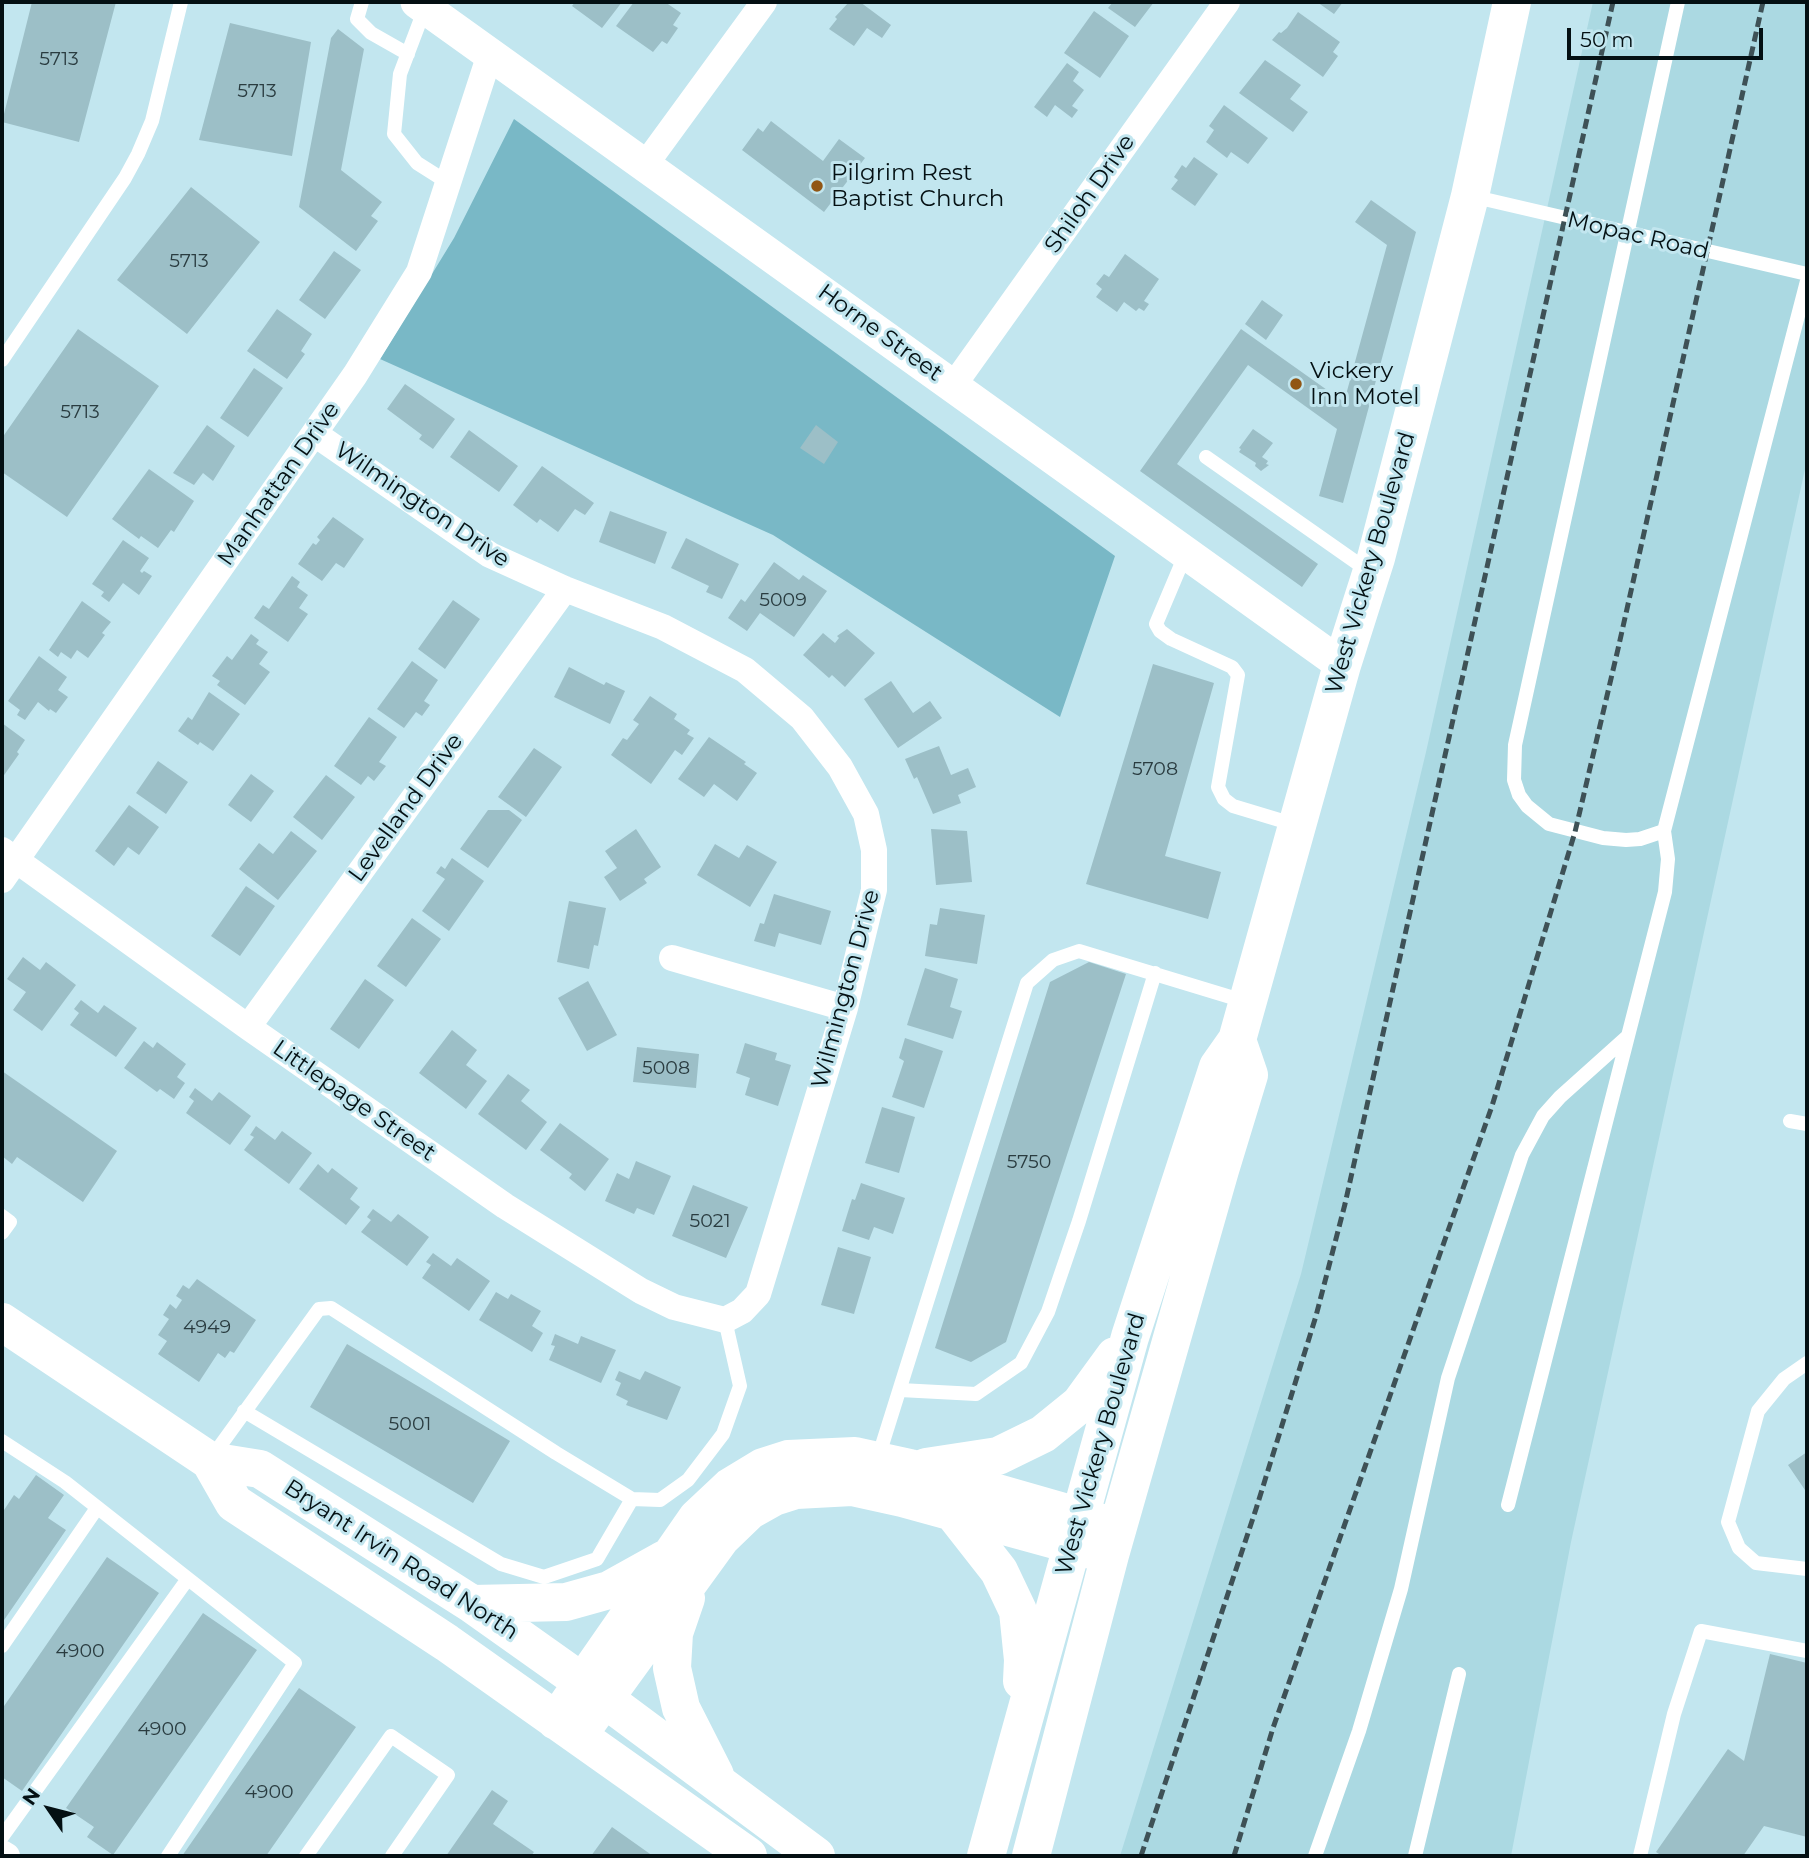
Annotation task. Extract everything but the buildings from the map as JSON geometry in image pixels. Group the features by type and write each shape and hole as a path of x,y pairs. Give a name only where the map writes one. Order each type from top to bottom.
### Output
{"main road":[{"name":"West Vickery Boulevard","path":"986,1856 1130,1337 1218,1067 1237,1040 1342,665 1371,573 1470,196 1512,2"},
{"name":"West Vickery Boulevard","path":"1031,1856 1114,1541 1250,1075 1237,1040"},
{"name":"Bryant Irvin Road North","path":"2,1322 210,1461 260,1469 472,1604 593,1690 816,1856"},
{"path":"894,1464 946,1465 998,1456 1043,1434 1080,1404 1130,1337"},
{"path":"719,1783 681,1708 672,1668 682,1566 698,1518 730,1487 763,1467 788,1459 855,1456 894,1464 1075,1530 1114,1541"},
{"name":"Bryant Irvin Road North","path":"210,1461 234,1503 447,1643 748,1856"},
{"path":"472,1604 566,1602 682,1566 721,1538 749,1511 774,1497 796,1490 852,1487 952,1511 1075,1530"},
{"path":"952,1511 999,1571 1018,1611 1023,1660 1021,1701 999,1816"},
{"path":"567,1728 682,1566"}],"street":[{"path":"645,165 764,2"},
{"name":"Shiloh Drive","path":"953,386 1227,2"},
{"name":"Horne Street","path":"421,5 1342,665"},
{"name":"Manhattan Drive","path":"7,863 315,434 419,272 490,54"},
{"name":"Wilmington Drive","path":"315,434 489,555 565,589 663,626 745,670 802,718 840,767 866,814 874,850 874,890 845,1008 758,1294 742,1311 725,1320"},
{"name":"Levelland Drive","path":"248,1027 565,589"},
{"name":"Littlepage Street","path":"7,863 505,1206 640,1291 674,1307 725,1320"},
{"path":"672,958 845,1008"},
{"path":"2,1853 6,1856"}],"lane":[{"path":"2,360 125,178 138,154 152,121 181,2"},
{"path":"362,2 357,19 371,33 408,54"},
{"path":"1664,831 1640,839 1626,840 1603,838 1549,824 1527,806 1519,795 1514,780 1513,762 1678,2"},
{"path":"421,5 400,75 394,134 417,163 447,182"},
{"name":"Mopac Road","path":"1470,196 1807,274"},
{"path":"1508,1505 1665,892 1668,859 1664,831 1807,281"},
{"path":"1206,457 1371,573"},
{"path":"1186,553 1156,624 1160,631 1171,639 1232,667 1238,675 1218,787 1224,799 1233,806 1298,825"},
{"path":"894,1464 900,1390 1027,983 1053,960 1079,951 1248,1002"},
{"path":"900,1390 976,1394 1021,1363 1048,1312 1066,1260 1155,973"},
{"path":"1315,1856 1359,1731 1402,1589 1448,1378 1522,1155 1543,1116 1559,1097 1628,1036"},
{"path":"1790,1121 1807,1124"},
{"path":"2,1216 10,1222 2,1233"},
{"path":"210,1461 319,1309 331,1308 632,1499 660,1500 688,1480 723,1434 740,1386 725,1320"},
{"path":"1807,1363 1784,1379 1758,1411 1728,1521 1739,1548 1756,1563 1807,1569"},
{"path":"244,1410 501,1564 544,1577 597,1559 632,1499"},
{"path":"2,1441 65,1482 295,1664 168,1856"},
{"path":"2,1646 97,1508"},
{"path":"2,1837 187,1580"},
{"path":"1640,1856 1674,1714 1701,1631 1807,1651"},
{"path":"1415,1856 1459,1674"},
{"path":"306,1856 391,1736 448,1775 392,1856"}],"shaded area":[{"path":"1593,2 1807,2 1807,460 1571,1542 1511,1856 1120,1856 1301,1274 1426,752"},
{"path":"514,119 1115,556 1060,717 773,535 380,359 454,238"}],"railway":[{"path":"1141,1856 1256,1509 1316,1316 1345,1204 1613,2"},
{"path":"1234,1856 1273,1728 1492,1106 1575,832 1763,2"}],"place":[{"name":"Pilgrim Rest Baptist Church","path":"817,186"},
{"name":"Vickery Inn Motel","path":"1296,384"}]}
